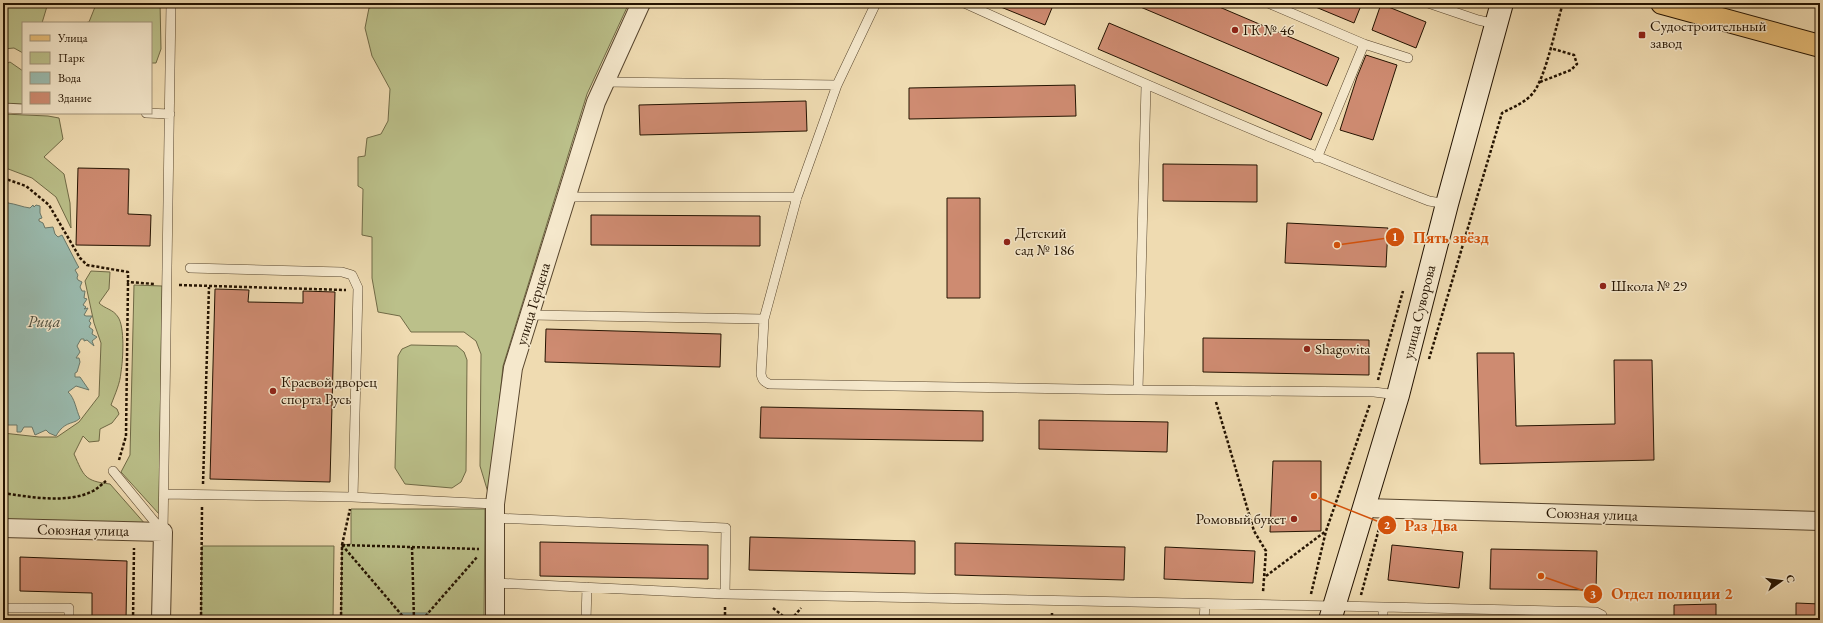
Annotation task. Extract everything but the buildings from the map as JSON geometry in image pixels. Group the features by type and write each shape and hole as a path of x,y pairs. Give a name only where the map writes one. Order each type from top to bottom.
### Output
{"main road":[{"name":"улица Суворова","path":"1332,613 1398,395 1447,204 1502,3"},
{"path":"1662,3 1820,46"}],"street":[{"name":"улица Герцена","path":"495,620 495,511 513,368 596,102 641,3"},
{"name":"Союзная улица","path":"1364,508 1820,521"},
{"name":"Союзная улица","path":"3,528 163,532"},
{"path":"161,620 163,532"}],"lane":[{"path":"163,532 171,3"},
{"path":"876,3 837,85 797,197 764,319 762,378 769,384 1374,392 1398,395"},
{"path":"964,3 1146,86 1317,158 1429,201 1447,204"},
{"path":"1268,3 1364,44 1408,58"},
{"path":"1428,3 1478,20 1496,24"},
{"path":"1317,158 1364,44"},
{"path":"605,82 837,85"},
{"path":"1138,390 1146,86"},
{"path":"3,108 22,109"},
{"path":"152,113 170,114"},
{"path":"567,197 797,197"},
{"path":"190,268 342,272 352,274 358,288 353,497"},
{"path":"530,315 764,319"},
{"path":"113,471 163,532"},
{"path":"164,494 353,497 495,511 726,528 725,594"},
{"path":"496,583 725,594 1310,606 1332,613 1358,607 1596,612 1602,615 1602,620"},
{"path":"586,620 587,587"},
{"path":"1204,620 1205,605"},
{"path":"1383,607 1383,620"},
{"path":"3,608 69,608 69,620"}],"path":[{"path":"1428,363 1502,113 1523,103 1533,94 1540,82 1563,3"},
{"path":"1540,82 1571,70 1577,64 1574,54 1550,48"},
{"path":"3,178 26,186 49,204 80,258 87,265 128,272 126,436 121,458 107,480 93,491 69,498 45,499 3,493"},
{"path":"128,282 209,287 349,290"},
{"path":"201,620 209,287"},
{"path":"1310,606 1326,531 1374,392 1403,290"},
{"path":"1213,391 1254,531 1266,551 1266,577 1261,606"},
{"path":"341,620 342,544 353,497"},
{"path":"133,620 134,531"},
{"path":"1266,577 1326,531"},
{"path":"1358,607 1379,531"},
{"path":"342,544 484,549 422,620"},
{"path":"342,544 406,620"},
{"path":"412,547 414,620"}],"green space":[{"path":"3,3 48,3 42,22 22,22 22,52 14,48 3,49"},
{"path":"92,3 160,3 161,49 156,63 152,63 152,22 89,22 95,7"},
{"path":"387,3 629,3 587,94 503,366 490,499 480,466 481,354 476,341 464,332 411,332 400,316 378,312 372,278 372,237 362,235 363,189 358,186 358,157 365,156 367,138 381,134 388,121 390,89 372,56 365,28 369,8"},
{"path":"10,62 22,70 22,104 3,103 3,65"},
{"path":"3,114 48,116 59,118 63,139 44,157 64,174 70,203 71,228 56,197 32,178 3,167"},
{"path":"91,271 110,272 109,289 99,303 116,314 122,328 122,367 117,389 111,405 117,409 119,414 112,423 100,429 99,441 89,442 83,436 74,454 80,468 86,476 101,483 110,484 146,525 3,521 3,433 39,437 57,437 79,422 99,396 101,343 94,323 85,281"},
{"path":"134,285 162,286 159,514 121,472 130,455"},
{"path":"411,345 457,346 464,352 467,360 466,471 461,482 452,488 405,484 395,468 398,356 402,349"},
{"path":"351,509 485,509 484,620 341,620 342,545 351,544"},
{"path":"202,546 334,546 333,620 201,620"}],"water":[{"name":"Рица","path":"6,197 8,203 30,208 33,205 34,207 36,205 40,206 42,218 39,219 39,221 43,223 45,228 53,227 55,234 58,237 62,235 79,267 75,270 78,275 78,280 82,282 80,287 82,291 85,291 84,298 87,299 83,305 86,307 84,309 88,308 84,315 92,316 89,321 91,323 89,327 93,330 92,334 97,337 92,341 94,346 87,340 84,341 84,339 81,339 77,346 80,352 76,358 79,358 80,362 77,372 75,373 75,377 80,377 89,390 76,386 68,392 74,401 80,418 63,427 56,436 46,430 35,435 32,427 24,427 21,432 17,432 17,425 6,425 5,427 7,429 3,430 3,200"},
{"path":"400,613 428,613 428,620 400,620"}],"place":[{"name":"ГК № 46","path":"1235,30"},
{"name":"Судостроительный завод","path":"1642,35"},
{"name":"Детский сад № 186","path":"1007,242"},
{"name":"Пять звёзд","path":"1337,245"},
{"name":"Школа № 29","path":"1603,286"},
{"name":"Shagovita","path":"1307,349"},
{"name":"Краевой дворец спорта Русь","path":"273,391"},
{"name":"Раз Два","path":"1314,496"},
{"name":"Ромовый букет","path":"1294,519"},
{"name":"Отдел полиции 2","path":"1541,576"}]}
